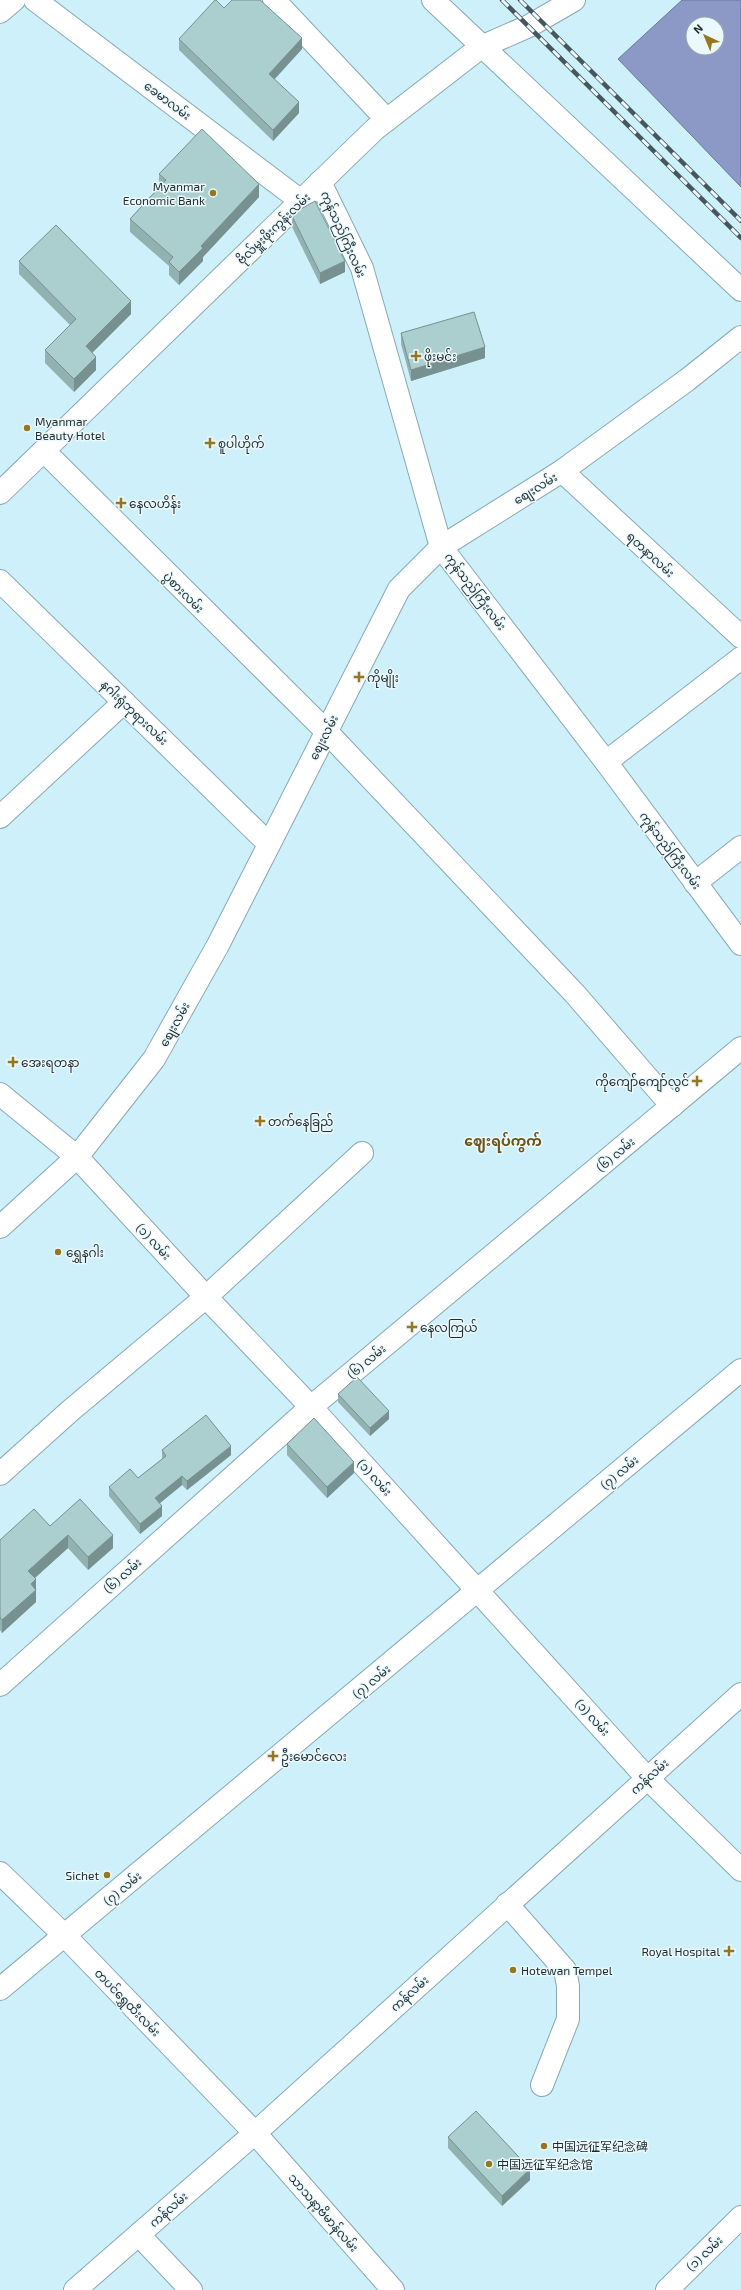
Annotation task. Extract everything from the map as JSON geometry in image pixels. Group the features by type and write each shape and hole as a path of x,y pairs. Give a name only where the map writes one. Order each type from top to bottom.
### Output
{"street":[{"path":"0,12 14,0"},
{"name":"ခေမာလမ်း","path":"35,0 301,201"},
{"path":"274,0 387,120"},
{"path":"433,0 481,47 741,290"},
{"name":"ဗိုလ်မှူးဖိုးကွန်းလမ်း","path":"0,493 320,182 387,120 481,47 529,26 574,0"},
{"name":"ကုန်သည်ကြီးလမ်း","path":"320,182 362,268 442,547 606,762 741,944"},
{"name":"စျေးလမ်း","path":"0,1227 77,1157 154,1059 218,945 399,588 442,547 562,472 688,380 741,337"},
{"name":"ပွဲစားလမ်း","path":"44,451 326,731 575,994 672,1106"},
{"name":"ရတနာလမ်း","path":"562,472 741,637"},
{"name":"နဂါးရုံဘုရားလမ်း","path":"0,581 269,844"},
{"path":"606,762 741,658"},
{"path":"0,817 124,702"},
{"path":"695,882 741,847"},
{"name":"(၆) လမ်း","path":"0,1685 311,1407 741,1048"},
{"name":"(၁) လမ်း","path":"0,1094 77,1157 206,1298 311,1407 647,1778 741,1870"},
{"path":"0,1474 70,1411 206,1298 362,1153"},
{"name":"(၇) လမ်း","path":"0,1989 479,1591 741,1370"},
{"name":"ကန်လမ်း","path":"75,2290 255,2133 741,1694"},
{"name":"တပင်ရွှေထီးလမ်း","path":"0,1873 65,1936 255,2133"},
{"path":"507,1904 565,1970 568,1986 568,2019 542,2085"},
{"name":"သာသနာ့ဗိမာန်လမ်း","path":"255,2133 393,2290"},
{"name":"(၁) လမ်း","path":"667,2290 741,2217"},
{"path":"139,2235 191,2290"}],"water":[{"path":"682,0 741,0 741,187 618,59"}],"building":[{"path":"215,0 224,8 232,0 260,0 302,38 269,74 299,102 273,130 179,39"},
{"path":"202,129 259,184 201,246 203,248 179,272 169,262 173,257 130,219 166,180 159,174"},
{"path":"315,201 345,261 320,273 292,216 299,210"},
{"path":"56,225 131,301 86,346 96,357 74,379 45,350 76,319 19,261"},
{"path":"474,312 485,347 411,370 401,333"},
{"path":"357,1377 389,1411 370,1428 338,1394"},
{"path":"206,1415 231,1446 187,1481 182,1476 155,1498 162,1506 140,1524 109,1487 130,1469 138,1478 166,1456 162,1450"},
{"path":"314,1418 354,1462 327,1487 287,1444"},
{"path":"80,1499 113,1535 88,1557 68,1535 28,1571 36,1579 31,1584 36,1590 2,1620 0,1617 0,1540 34,1509 50,1526"},
{"name":"中国远征军纪念馆","path":"476,2111 530,2169 502,2196 448,2137"}],"railway":[{"path":"502,0 741,238"},
{"path":"520,0 741,221"}],"place":[{"name":"Myanmar Economic Bank","path":"213,193"},
{"name":"ဖိုးမင်း","path":"416,356"},
{"name":"Myanmar Beauty Hotel","path":"27,428"},
{"name":"စူပါဟိုက်","path":"210,443"},
{"name":"နေလဟိန်း","path":"121,503"},
{"name":"ကိုမျိုး","path":"359,677"},
{"name":"အေးရတနာ","path":"13,1062"},
{"name":"ကိုကျော်ကျော်လွင်","path":"697,1081"},
{"name":"တက်နေခြည်","path":"260,1121"},
{"name":"ရွှေနဂါး","path":"58,1252"},
{"name":"နေလကြယ်","path":"412,1327"},
{"name":"ဦးမောင်လေး","path":"273,1756"},
{"name":"Sichet","path":"107,1875"},
{"name":"Royal Hospital","path":"729,1951"},
{"name":"Hotewan Tempel","path":"513,1970"},
{"name":"中国远征军纪念碑","path":"544,2146"},
{"name":"中国远征军纪念馆","path":"489,2164"}],"district":[{"name":"ဈေးရပ်ကွက်","path":"503,1140"}]}
